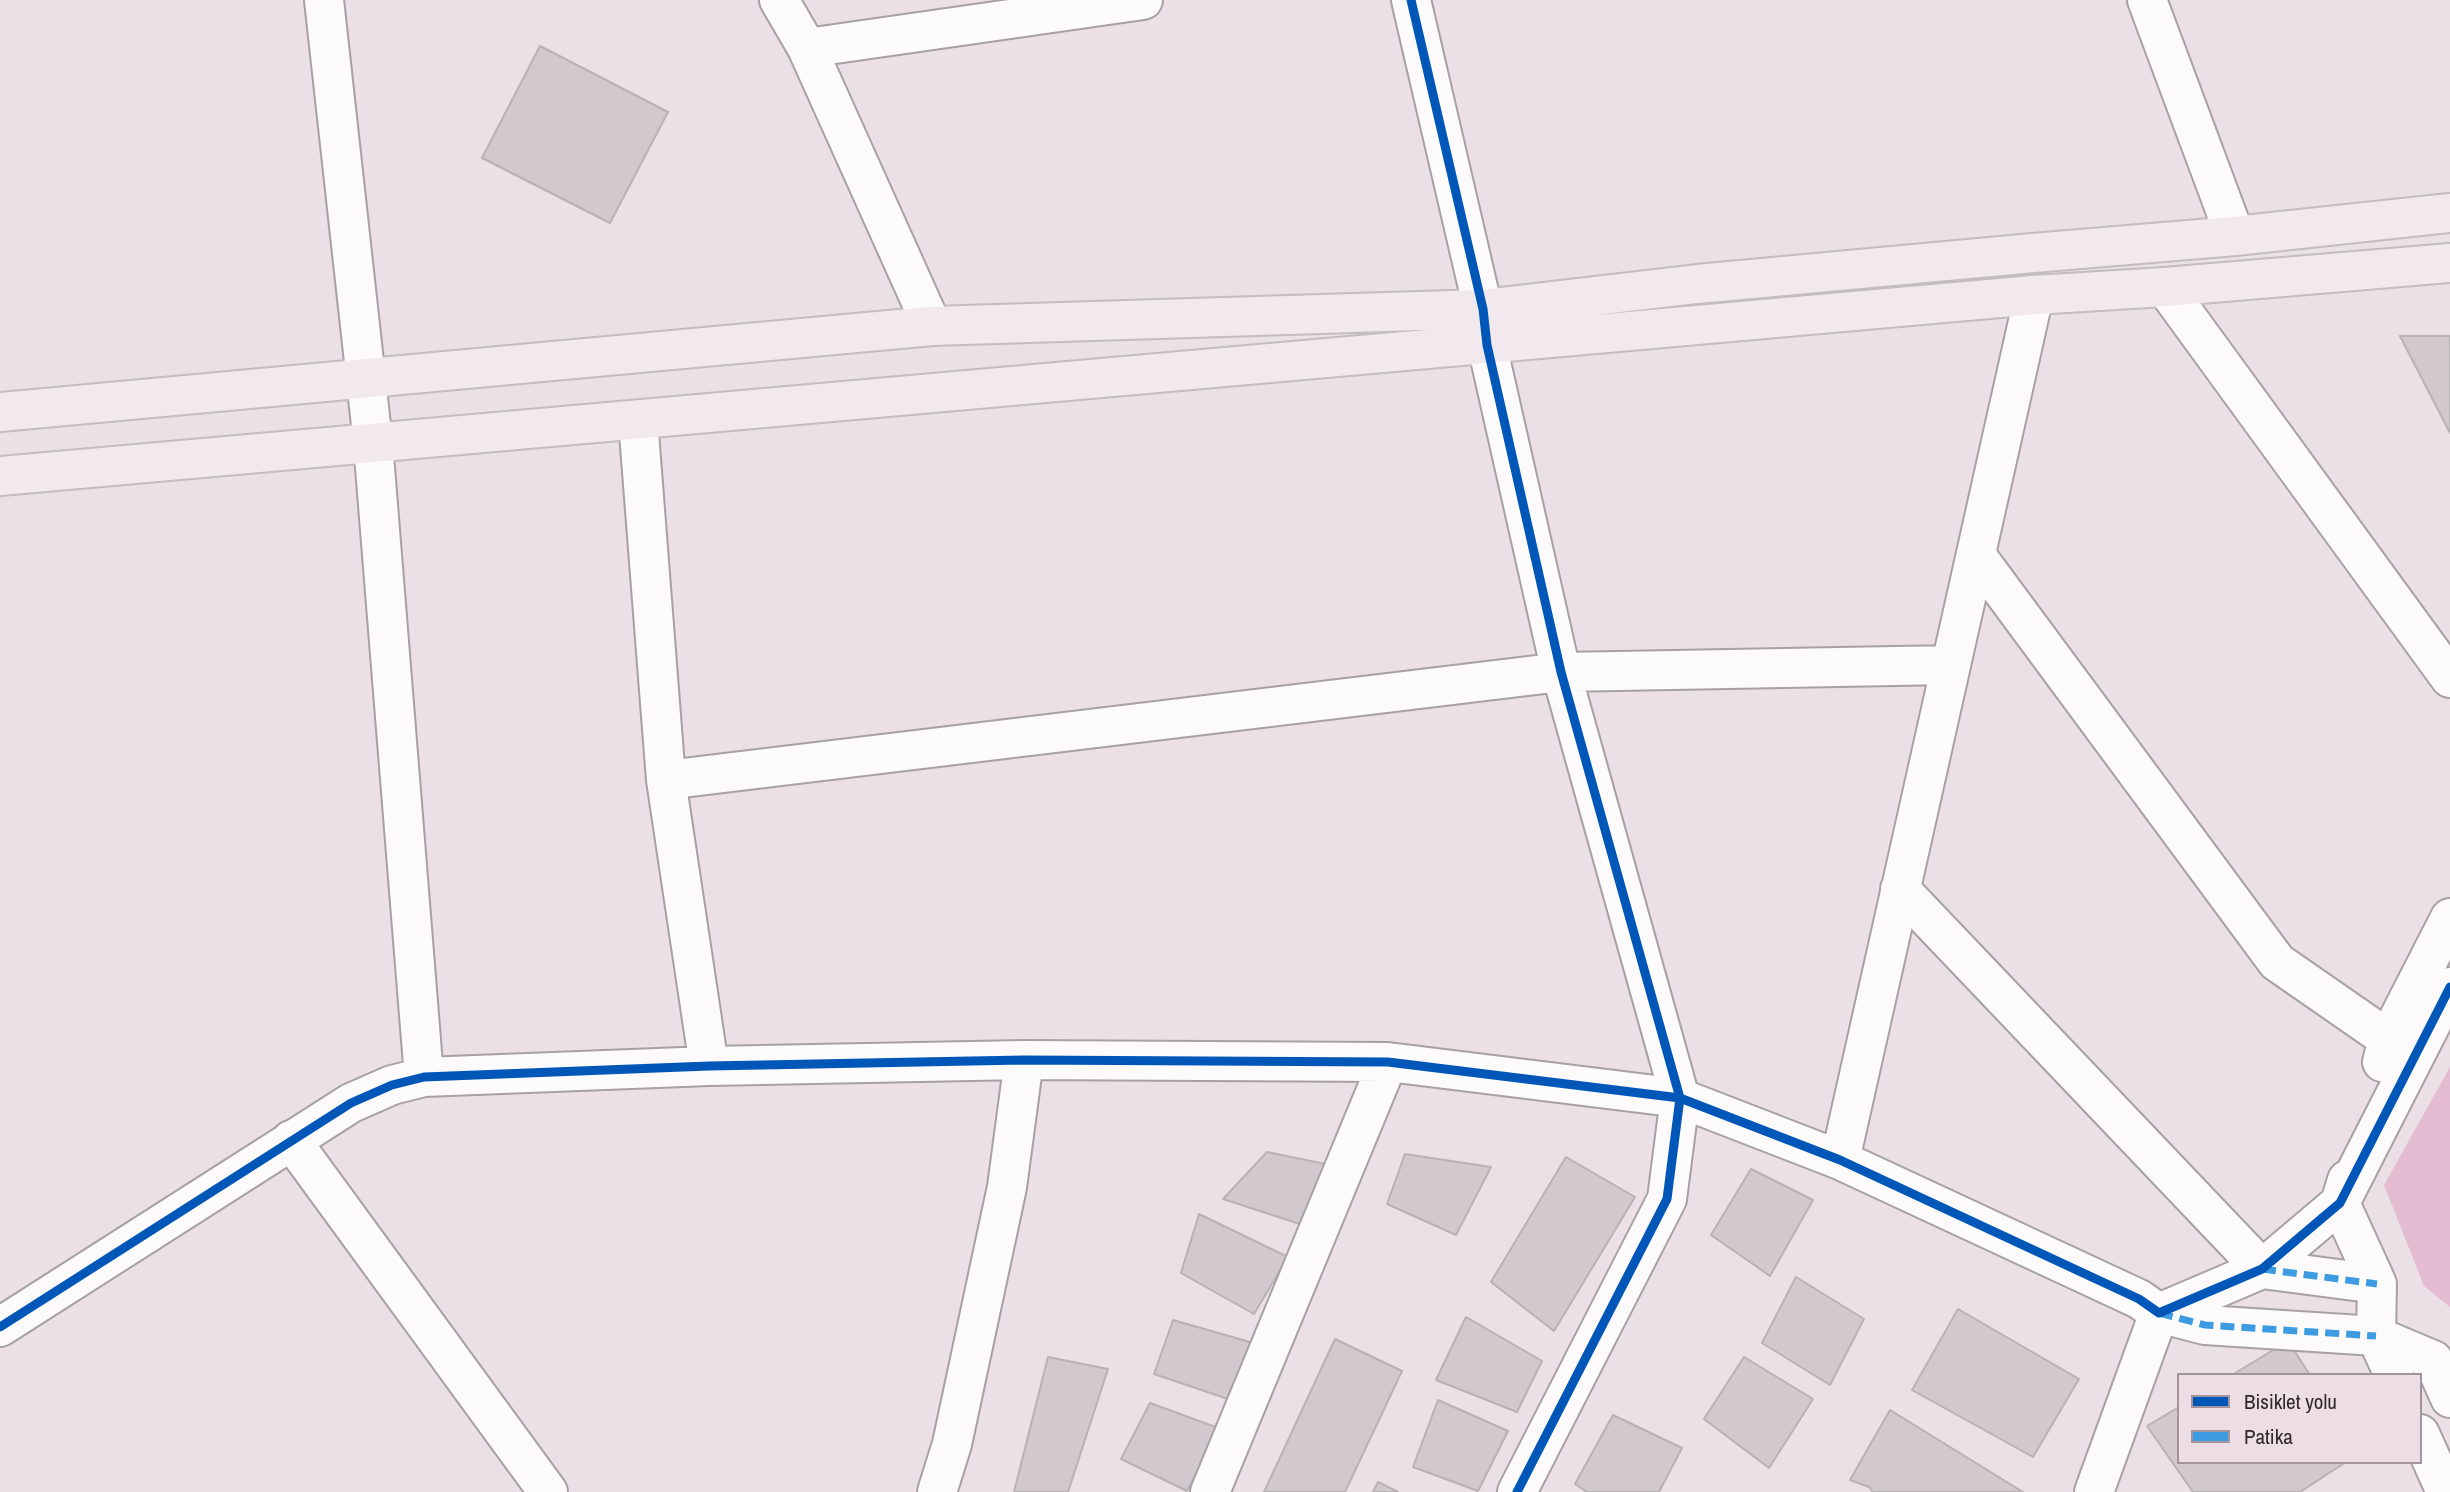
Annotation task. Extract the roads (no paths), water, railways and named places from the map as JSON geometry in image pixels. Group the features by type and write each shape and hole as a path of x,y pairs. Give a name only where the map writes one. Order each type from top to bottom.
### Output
{"main road":[{"path":"0,412 932,326 1485,327 1710,283 2235,236 2450,213"},
{"path":"0,476 638,420 1485,327 2165,287 2450,263"}],"street":[{"path":"324,0 373,443 425,1077"},
{"path":"779,0 807,48 932,326"},
{"path":"807,48 1143,0"},
{"path":"1411,0 1560,672 1680,1098 1667,1199 1517,1492"},
{"path":"2147,0 2235,236"},
{"path":"2165,287 2450,678"},
{"path":"1840,1160 2034,295"},
{"path":"638,420 666,780 709,1066"},
{"path":"1976,555 2277,962 2389,1039"},
{"path":"666,780 1560,672 1951,665"},
{"path":"1900,889 2262,1269 2377,1284"},
{"path":"2393,1373 2376,1336 2377,1284 2340,1203 2389,1039 2450,918"},
{"path":"2094,1492 2159,1313 2262,1269 2340,1203 2450,987"},
{"path":"937,1492 951,1444 1007,1187 1024,1060"},
{"path":"0,1327 351,1103 391,1085 425,1077 709,1066 1024,1060 1388,1062 1680,1098 1840,1160 2139,1299 2159,1313 2205,1325 2376,1336 2432,1360 2450,1398"},
{"path":"1210,1492 1388,1062"},
{"path":"291,1140 534,1487"},
{"path":"2422,1438 2446,1492"}]}
